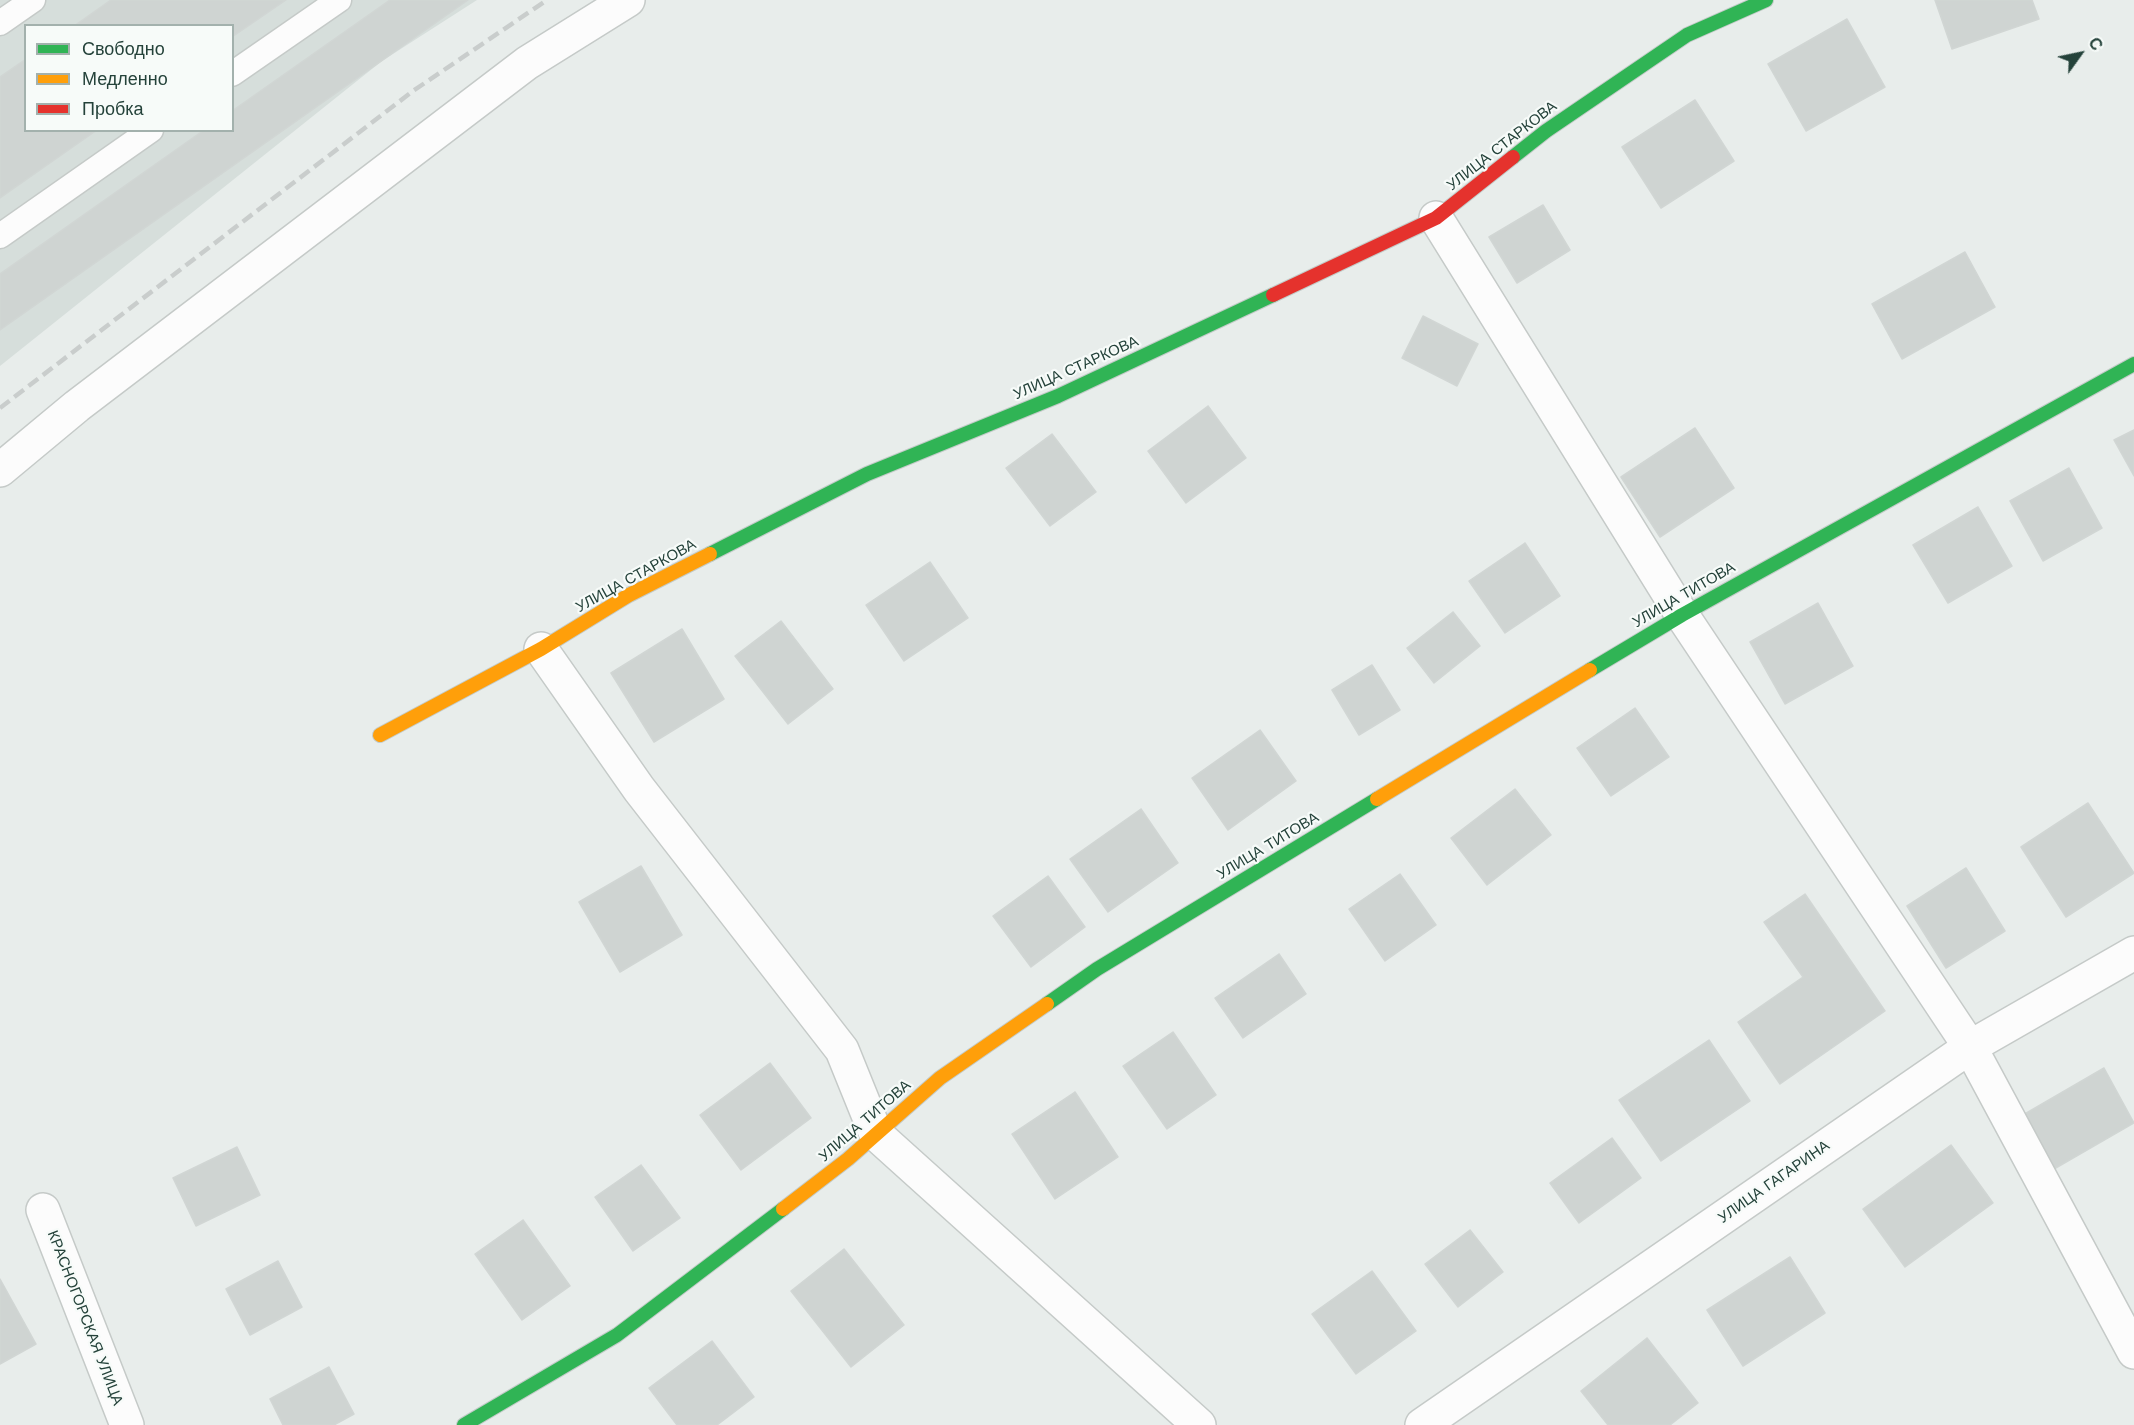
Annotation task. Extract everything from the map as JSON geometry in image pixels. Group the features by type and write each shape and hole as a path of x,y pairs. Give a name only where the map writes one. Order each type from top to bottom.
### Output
{"street":[{"path":"0,470 77,406 527,63 628,0"},
{"name":"УЛИЦА СТАРКОВА","path":"380,735 541,649 629,595 867,474 1058,396 1436,218 1546,131 1687,35 1766,0"},
{"path":"1436,218 1682,615 1970,1047 2134,1352"},
{"name":"УЛИЦА ТИТОВА","path":"464,1425 617,1335 848,1159 940,1078 1097,969 1682,615 2134,364"},
{"path":"541,649 639,789 842,1050 876,1134 1198,1425"},
{"name":"УЛИЦА ГАГАРИНА","path":"1422,1425 1970,1047 2134,953"},
{"name":"КРАСНОГОРСКАЯ УЛИЦА","path":"43,1210 127,1425"}],"lane":[{"path":"0,23 33,0"},
{"path":"234,73 339,0"},
{"path":"0,236 148,132"}],"shaded area":[{"path":"0,0 477,0 382,61 0,366"}],"building":[{"path":"111,0 286,0 234,36 234,24 77,24"},
{"path":"390,0 468,0 0,330 0,274 201,132 234,132 234,110"},
{"path":"1935,0 2032,0 2039,19 1952,49"},
{"path":"1847,19 1885,87 1806,131 1768,64"},
{"path":"24,60 24,132 94,132 0,198 0,77"},
{"path":"1695,100 1734,161 1661,208 1622,147"},
{"path":"1543,205 1570,250 1517,283 1489,237"},
{"path":"1965,252 1995,307 1902,359 1872,304"},
{"path":"1423,316 1478,344 1457,386 1402,358"},
{"path":"1208,406 1246,458 1186,503 1148,451"},
{"path":"1695,428 1734,488 1660,537 1621,477"},
{"path":"2134,430 2134,476 2114,440"},
{"path":"1052,434 1096,492 1050,526 1006,468"},
{"path":"2069,468 2102,528 2043,561 2010,501"},
{"path":"1978,507 2012,566 1948,603 1913,545"},
{"path":"1525,543 1560,596 1505,633 1469,581"},
{"path":"930,562 968,618 904,661 866,605"},
{"path":"1818,603 1853,666 1785,704 1750,642"},
{"path":"1453,612 1480,646 1434,683 1407,648"},
{"path":"781,621 833,689 788,724 735,656"},
{"path":"682,629 724,699 654,742 611,673"},
{"path":"1372,665 1400,710 1359,735 1332,690"},
{"path":"1635,708 1669,757 1611,796 1577,748"},
{"path":"1260,730 1296,781 1228,830 1192,778"},
{"path":"1515,789 1551,835 1487,885 1451,838"},
{"path":"2088,803 2134,873 2066,917 2021,847"},
{"path":"1141,809 1178,863 1108,912 1070,859"},
{"path":"641,866 682,935 620,972 579,902"},
{"path":"1966,868 2005,931 1946,968 1907,906"},
{"path":"1400,874 1436,925 1385,961 1349,909"},
{"path":"1048,876 1085,927 1031,967 993,916"},
{"path":"1805,894 1885,1011 1780,1084 1738,1022 1803,977 1764,922"},
{"path":"1279,954 1306,994 1243,1038 1215,998"},
{"path":"1173,1032 1216,1095 1167,1129 1123,1066"},
{"path":"1709,1040 1750,1101 1661,1161 1619,1100"},
{"path":"770,1063 811,1118 741,1170 700,1115"},
{"path":"2104,1068 2134,1123 2054,1169 2023,1115"},
{"path":"1075,1092 1118,1157 1055,1199 1012,1134"},
{"path":"1612,1138 1641,1178 1579,1223 1550,1183"},
{"path":"1951,1145 1993,1203 1905,1267 1863,1209"},
{"path":"237,1147 260,1195 196,1226 173,1178"},
{"path":"641,1165 680,1218 633,1251 595,1197"},
{"path":"523,1220 570,1286 522,1320 475,1254"},
{"path":"1470,1230 1503,1272 1458,1307 1425,1264"},
{"path":"844,1249 904,1325 851,1367 791,1291"},
{"path":"1790,1257 1825,1313 1743,1366 1707,1310"},
{"path":"278,1261 302,1307 250,1335 226,1289"},
{"path":"1372,1271 1416,1331 1356,1374 1312,1314"},
{"path":"0,1279 36,1344 0,1364"},
{"path":"1647,1338 1698,1403 1670,1425 1608,1425 1581,1391"},
{"path":"712,1341 754,1397 717,1425 677,1425 649,1388"},
{"path":"329,1367 354,1414 334,1425 283,1425 270,1399"}],"railway":[{"path":"0,408 413,91 547,0"}],"traffic: fast":[{"path":"1513,157 1546,131 1687,35 1766,0"},
{"path":"710,554 867,474 1058,396 1273,295"},
{"path":"1590,670 1682,615 2134,364"},
{"path":"1047,1004 1097,969 1377,799"},
{"path":"464,1425 617,1335 783,1209"}],"traffic: slow":[{"path":"380,735 541,649 629,595 710,554"},
{"path":"1377,799 1590,670"},
{"path":"783,1209 848,1159 940,1078 1047,1004"}],"traffic: jam":[{"path":"1273,295 1436,218 1513,157"}]}
